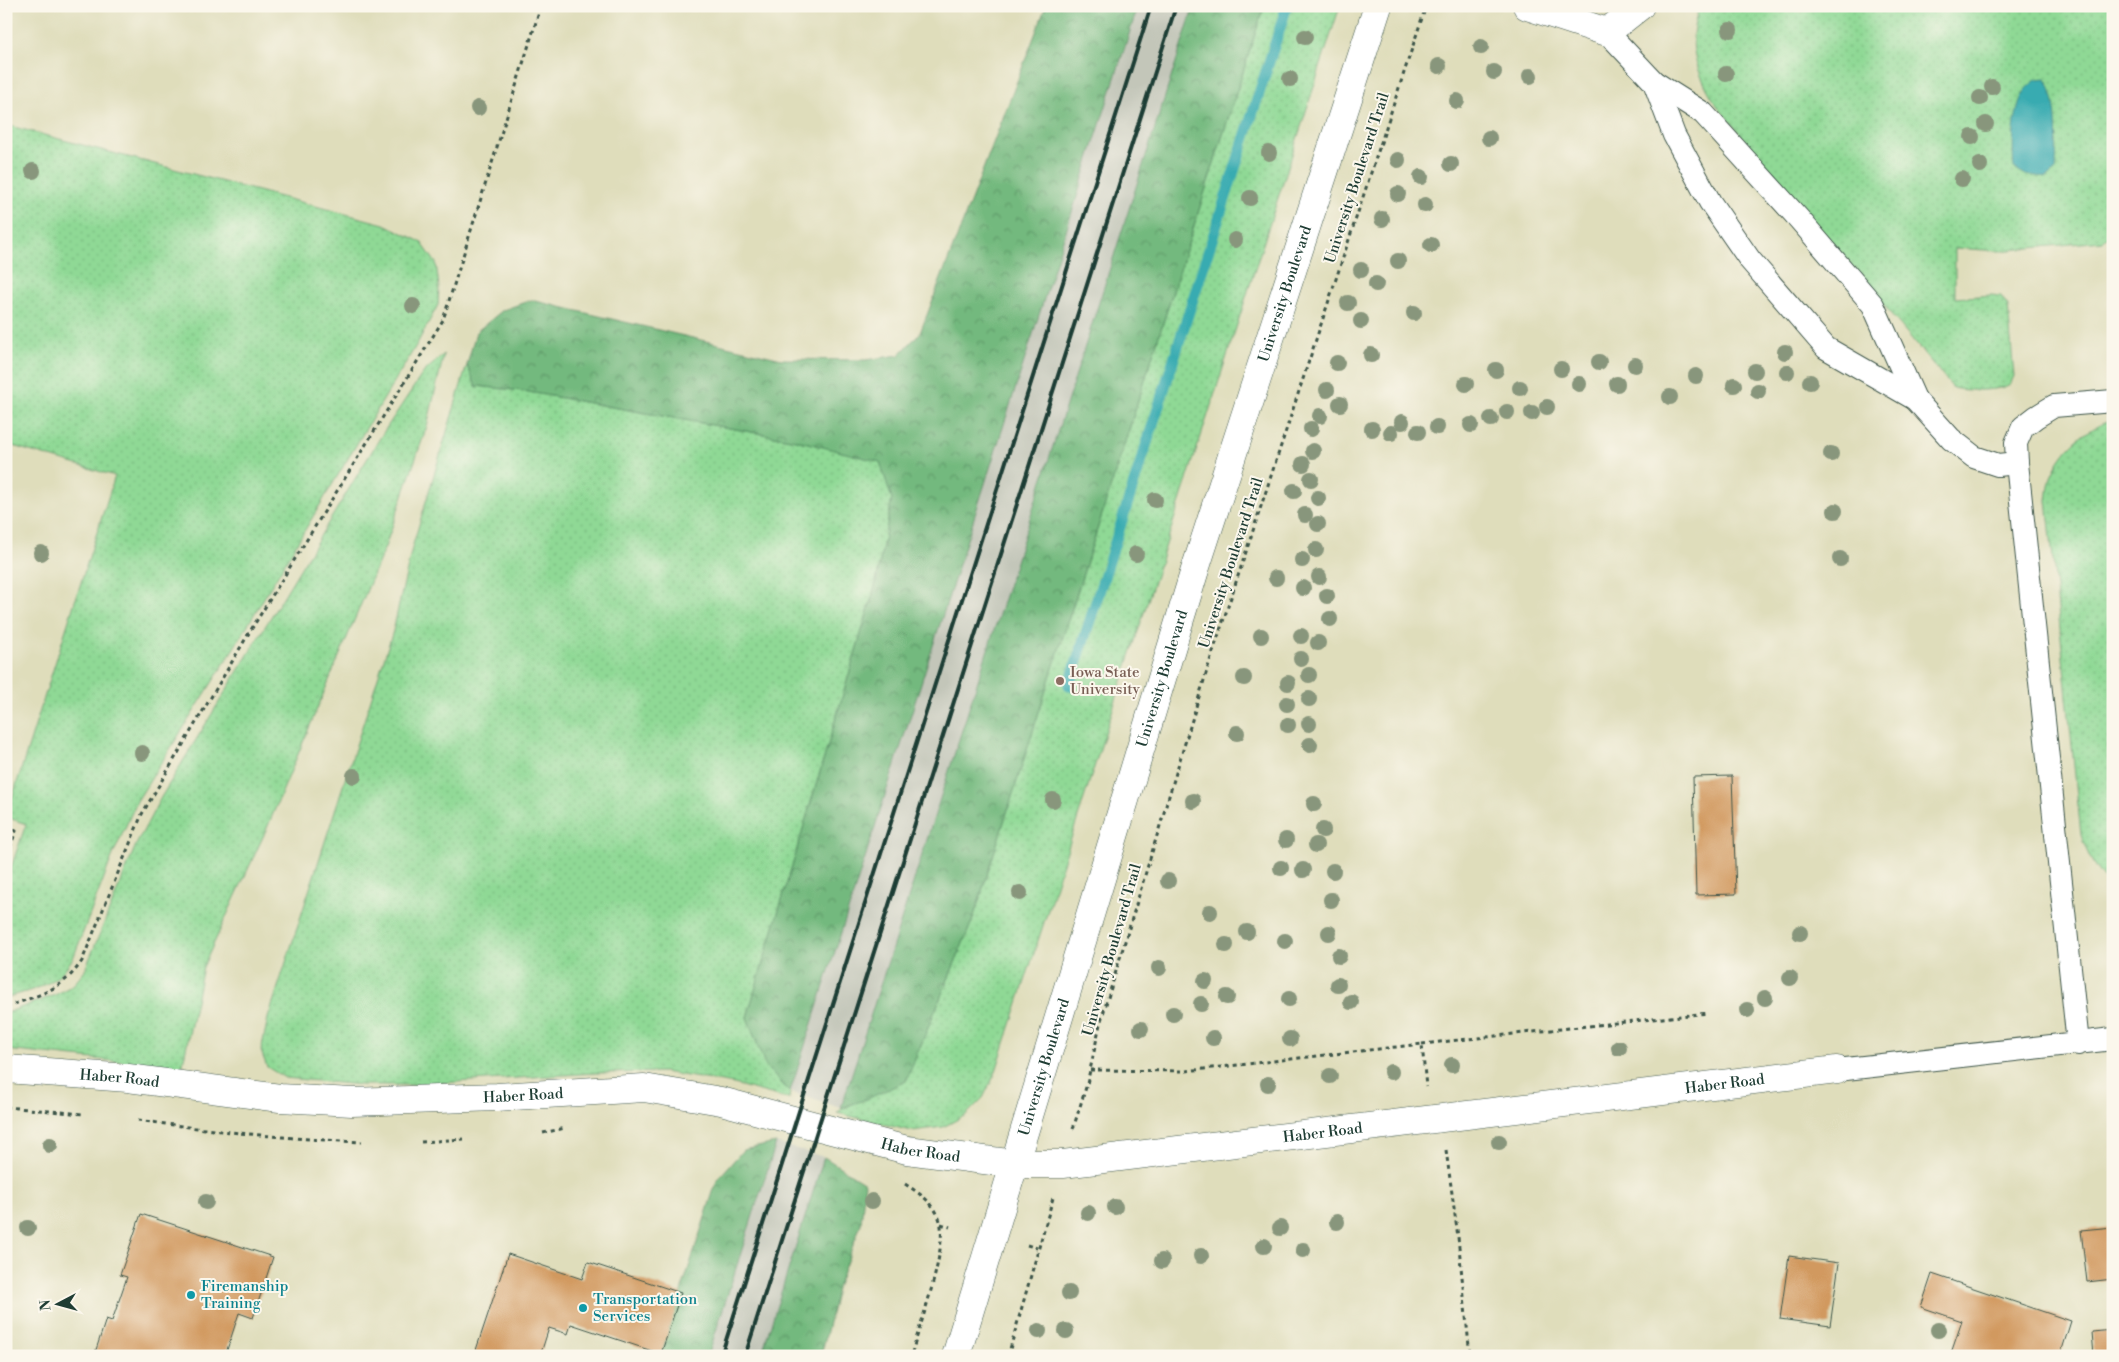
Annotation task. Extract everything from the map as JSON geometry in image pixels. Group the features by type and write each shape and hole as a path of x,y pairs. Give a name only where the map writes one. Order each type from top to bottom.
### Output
{"street":[{"name":"University Boulevard","path":"956,1356 1194,573 1378,6"},
{"path":"1527,6 1607,32 1640,6"},
{"name":"Haber Road","path":"6,1069 128,1078 280,1098 352,1102 496,1097 644,1088 721,1101 907,1150 1015,1164 1071,1163 1836,1070"}],"lane":[{"path":"1607,32 1654,82 1703,113 1799,219 1873,305 1915,399 1951,439 1974,457 1998,465 2017,463"},
{"path":"1654,82 1682,152 1710,202 1750,260 1826,348 1915,399"},
{"path":"2078,1044 2016,443 2023,427 2054,406 2113,401"},
{"path":"1836,1070 2113,1039"}],"path":[{"path":"6,1007 54,990 73,976 82,962 142,814 249,633 443,320 541,6"},
{"name":"University Boulevard Trail","path":"1087,1084 1100,1024 1208,667 1426,6"},
{"path":"6,828 16,831 6,858"},
{"path":"1090,1070 1186,1071 1708,1013"},
{"path":"1422,1044 1426,1091"},
{"path":"6,1106 83,1114"},
{"path":"138,1120 306,1140 362,1142"},
{"path":"543,1133 572,1126"},
{"path":"421,1142 464,1139"},
{"path":"1445,1141 1458,1237 1470,1356"},
{"path":"901,1181 929,1201 941,1224 940,1251 910,1356"},
{"path":"1008,1356 1051,1204"},
{"path":"941,1224 950,1227"},
{"path":"1027,1245 1037,1248"}],"shaded area":[{"name":"Iowa State University","path":"6,6 2113,6 2113,1356 6,1356"},
{"path":"1138,6 1194,6 841,1108 790,1092"},
{"path":"776,1143 824,1157 761,1356 708,1356"}],"green space":[{"path":"1046,6 1138,6 790,1092 766,1067 747,1017 875,587 892,499 880,462 796,440 523,391 476,386 467,365 476,332 503,310 531,300 782,359 865,360 899,355 920,333"},
{"path":"1194,6 1264,6 973,919 906,1081 867,1099 841,1108"},
{"path":"1264,6 1340,6 995,1074 983,1098 966,1115 943,1127 912,1131 837,1113 858,1101 906,1081 973,919"},
{"path":"1699,6 2113,6 2113,234 2102,241 1999,251 1955,248 1955,298 2001,296 2008,306 2014,376 2011,383 2007,386 1992,389 1965,390 1953,388 1720,110 1709,93 1695,57 1693,33"},
{"path":"6,125 384,224 421,242 436,263 439,287 438,305 417,344 229,656 137,801 112,857 74,956 61,974 53,980 37,988 6,998 6,882 26,824 6,817 115,476 6,444"},
{"path":"444,354 427,426 385,547 267,828 203,967 182,1068 6,1050 6,1013 55,995 73,985 84,972 136,845 160,799 383,433 423,373"},
{"path":"467,365 476,386 523,391 796,440 880,461 892,499 875,587 747,1017 766,1067 790,1092 789,1099 734,1084 664,1072 595,1073 410,1085 361,1085 285,1078 267,1067 261,1051 268,1018 393,631 412,548"},
{"path":"2113,420 2113,523 2109,531 2113,581 2113,736 2108,745 2113,788 2113,889 2094,864 2081,835 2047,500 2051,477 2068,449 2093,428"},
{"path":"776,1143 708,1356 667,1356 661,1354 717,1180 743,1150"},
{"path":"824,1157 865,1183 861,1224 838,1285 821,1356 761,1356"}],"water":[{"path":"2046,79 2053,101 2057,135 2056,170 2046,178 2026,175 2014,168 2013,150 2014,128 2021,98 2036,80"}],"building":[{"path":"1732,776 1736,894 1696,895 1693,777"},
{"name":"Firemanship Training","path":"141,1214 273,1257 253,1318 239,1313 225,1356 94,1356 106,1319 112,1321 127,1277 120,1275"},
{"path":"2113,1227 2113,1279 2087,1282 2081,1230"},
{"name":"Transportation Services","path":"508,1254 582,1279 588,1262 681,1293 661,1354 571,1324 568,1334 549,1328 540,1356 474,1356"},
{"path":"1789,1256 1839,1263 1830,1326 1780,1319"},
{"path":"1932,1274 2071,1321 2060,1356 1950,1356 1962,1321 1921,1307"},
{"path":"2113,1330 2113,1356 2094,1356 2092,1332"}],"waterway":[{"path":"1069,686 1287,6"}],"railway":[{"path":"721,1356 1151,6"},
{"path":"745,1356 1176,6"}],"place":[{"name":"Iowa State University","path":"1060,681"},
{"name":"Firemanship Training","path":"191,1295"},
{"name":"Transportation Services","path":"583,1308"}]}
